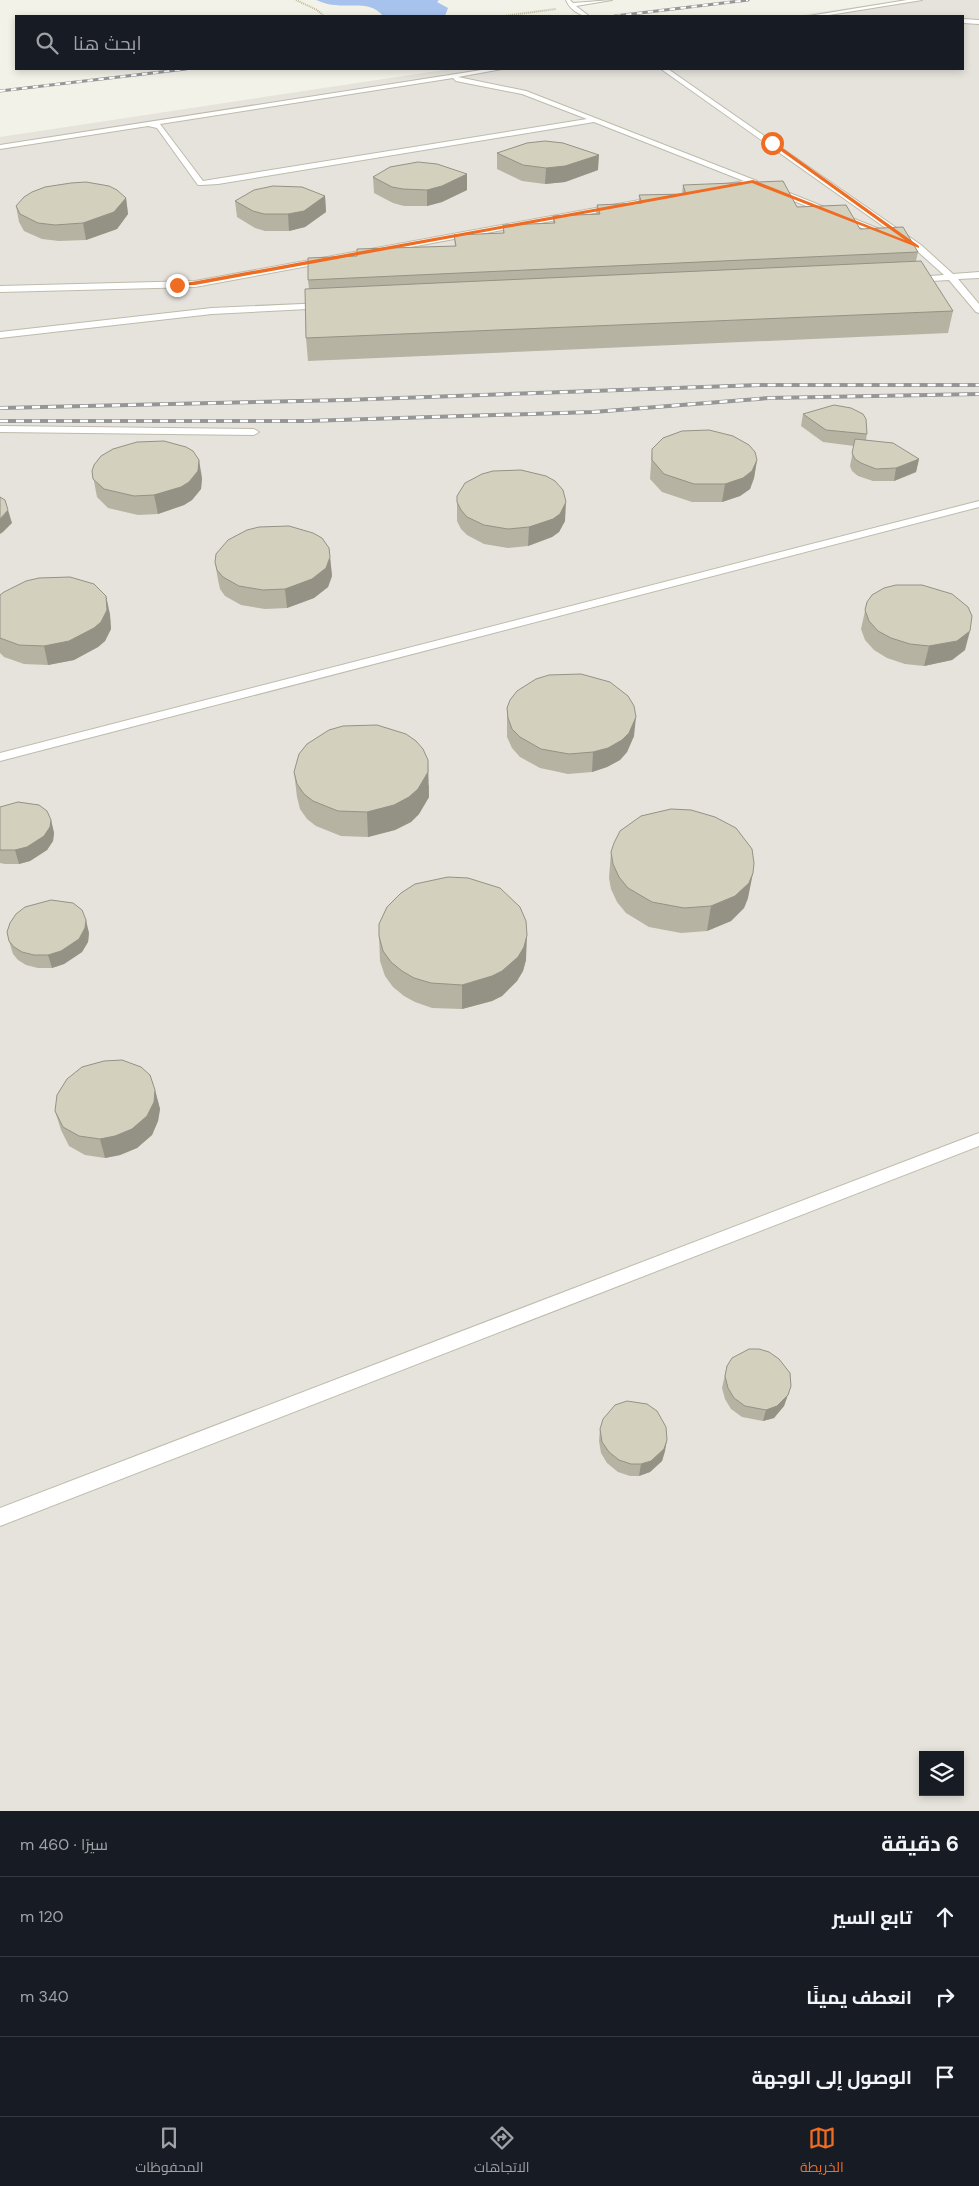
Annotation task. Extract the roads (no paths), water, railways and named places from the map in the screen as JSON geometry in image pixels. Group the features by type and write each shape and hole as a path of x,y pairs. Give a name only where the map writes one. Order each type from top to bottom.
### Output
{"lane":[{"path":"570,4 609,0"},
{"path":"819,15 919,0"},
{"path":"570,4 585,15"},
{"path":"964,21 979,22"},
{"path":"0,147 492,70"},
{"path":"665,70 918,247 952,278 979,310"},
{"path":"446,77 524,92 755,182 723,187"},
{"path":"149,124 159,126 201,183 227,181 597,120"},
{"path":"766,187 918,247"},
{"path":"0,290 195,284 665,197"},
{"path":"902,280 979,275"},
{"path":"0,335 212,311 339,305"},
{"path":"0,429 254,432"},
{"path":"0,757 979,504"},
{"path":"0,1517 979,1139"}],"water":[{"path":"316,0 439,0 437,2 448,8 445,15 382,15 367,6 325,3"}],"railway":[{"path":"623,15 748,0"},
{"path":"0,91 178,70"},
{"path":"0,408 345,400 759,385 979,385"},
{"path":"0,421 307,421 593,412 769,398 979,394"}]}
